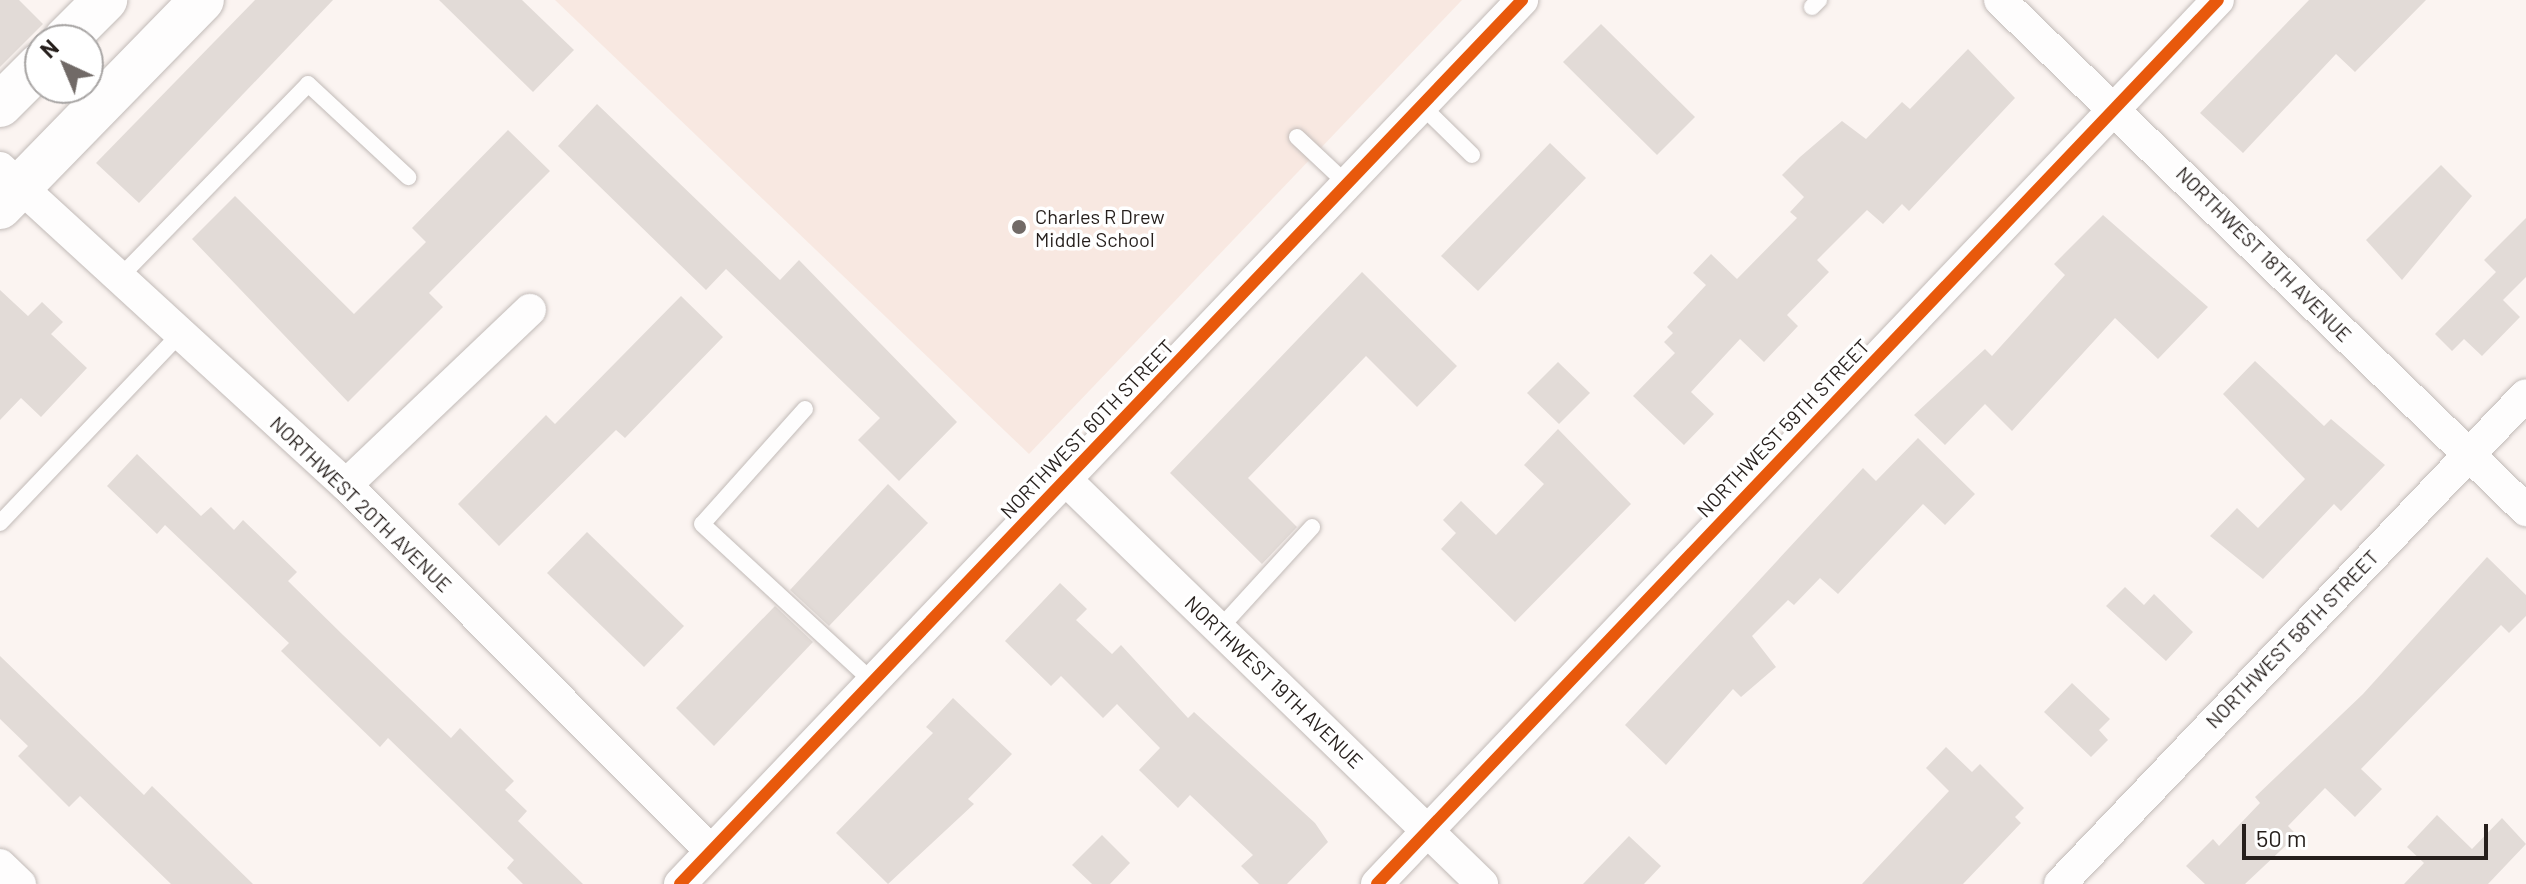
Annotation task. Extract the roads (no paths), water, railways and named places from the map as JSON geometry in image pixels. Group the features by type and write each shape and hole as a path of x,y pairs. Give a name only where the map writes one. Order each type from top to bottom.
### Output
{"main road":[{"path":"81,24 105,0"},
{"path":"7,187 202,0"},
{"path":"0,105 24,81"}],"street":[{"name":"NORTHWEST 60TH STREET","path":"680,884 1522,0"},
{"name":"NORTHWEST 18TH AVENUE","path":"2000,0 2115,108 2526,510"},
{"name":"NORTHWEST 59TH STREET","path":"1377,884 2218,0"},
{"name":"NORTHWEST 20TH AVENUE","path":"7,187 118,279 346,485 711,851"},
{"path":"346,485 530,310"},
{"name":"NORTHWEST 58TH STREET","path":"2060,884 2526,395"},
{"name":"NORTHWEST 19TH AVENUE","path":"1066,480 1482,884"}],"lane":[{"path":"118,279 308,84 408,177"},
{"path":"1422,106 1472,155"},
{"path":"1297,137 1347,184"},
{"path":"0,523 179,335"},
{"path":"805,409 702,524 873,682"},
{"path":"1219,629 1312,527"}],"place":[{"name":"Charles R Drew Middle School","path":"1019,227"}]}
